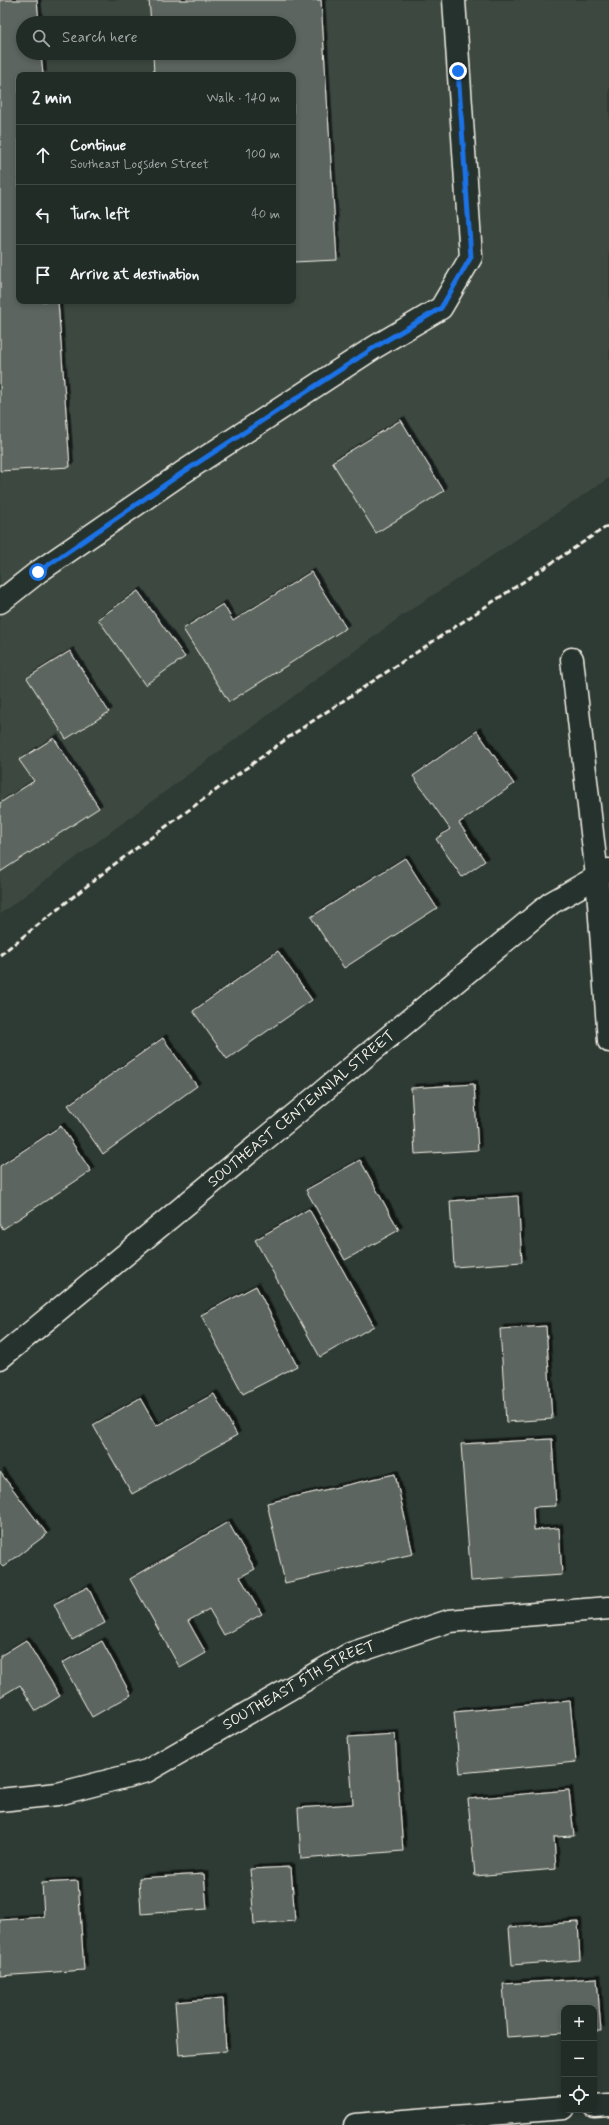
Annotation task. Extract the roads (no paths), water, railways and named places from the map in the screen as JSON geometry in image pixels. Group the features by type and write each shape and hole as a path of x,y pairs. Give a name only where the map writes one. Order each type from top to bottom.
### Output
{"street":[{"path":"0,602 38,572 182,473 375,347 441,308 471,257 454,0"},
{"path":"572,659 603,873 609,1041"},
{"name":"SOUTHEAST CENTENNIAL STREET","path":"0,1358 551,903 603,873"},
{"name":"SOUTHEAST 5TH STREET","path":"0,1800 58,1794 147,1771 350,1654 449,1621 609,1608"},
{"path":"597,2106 609,2105"},
{"path":"355,2125 561,2108"}],"railway":[{"path":"0,955 112,866 293,734 609,525"}]}
